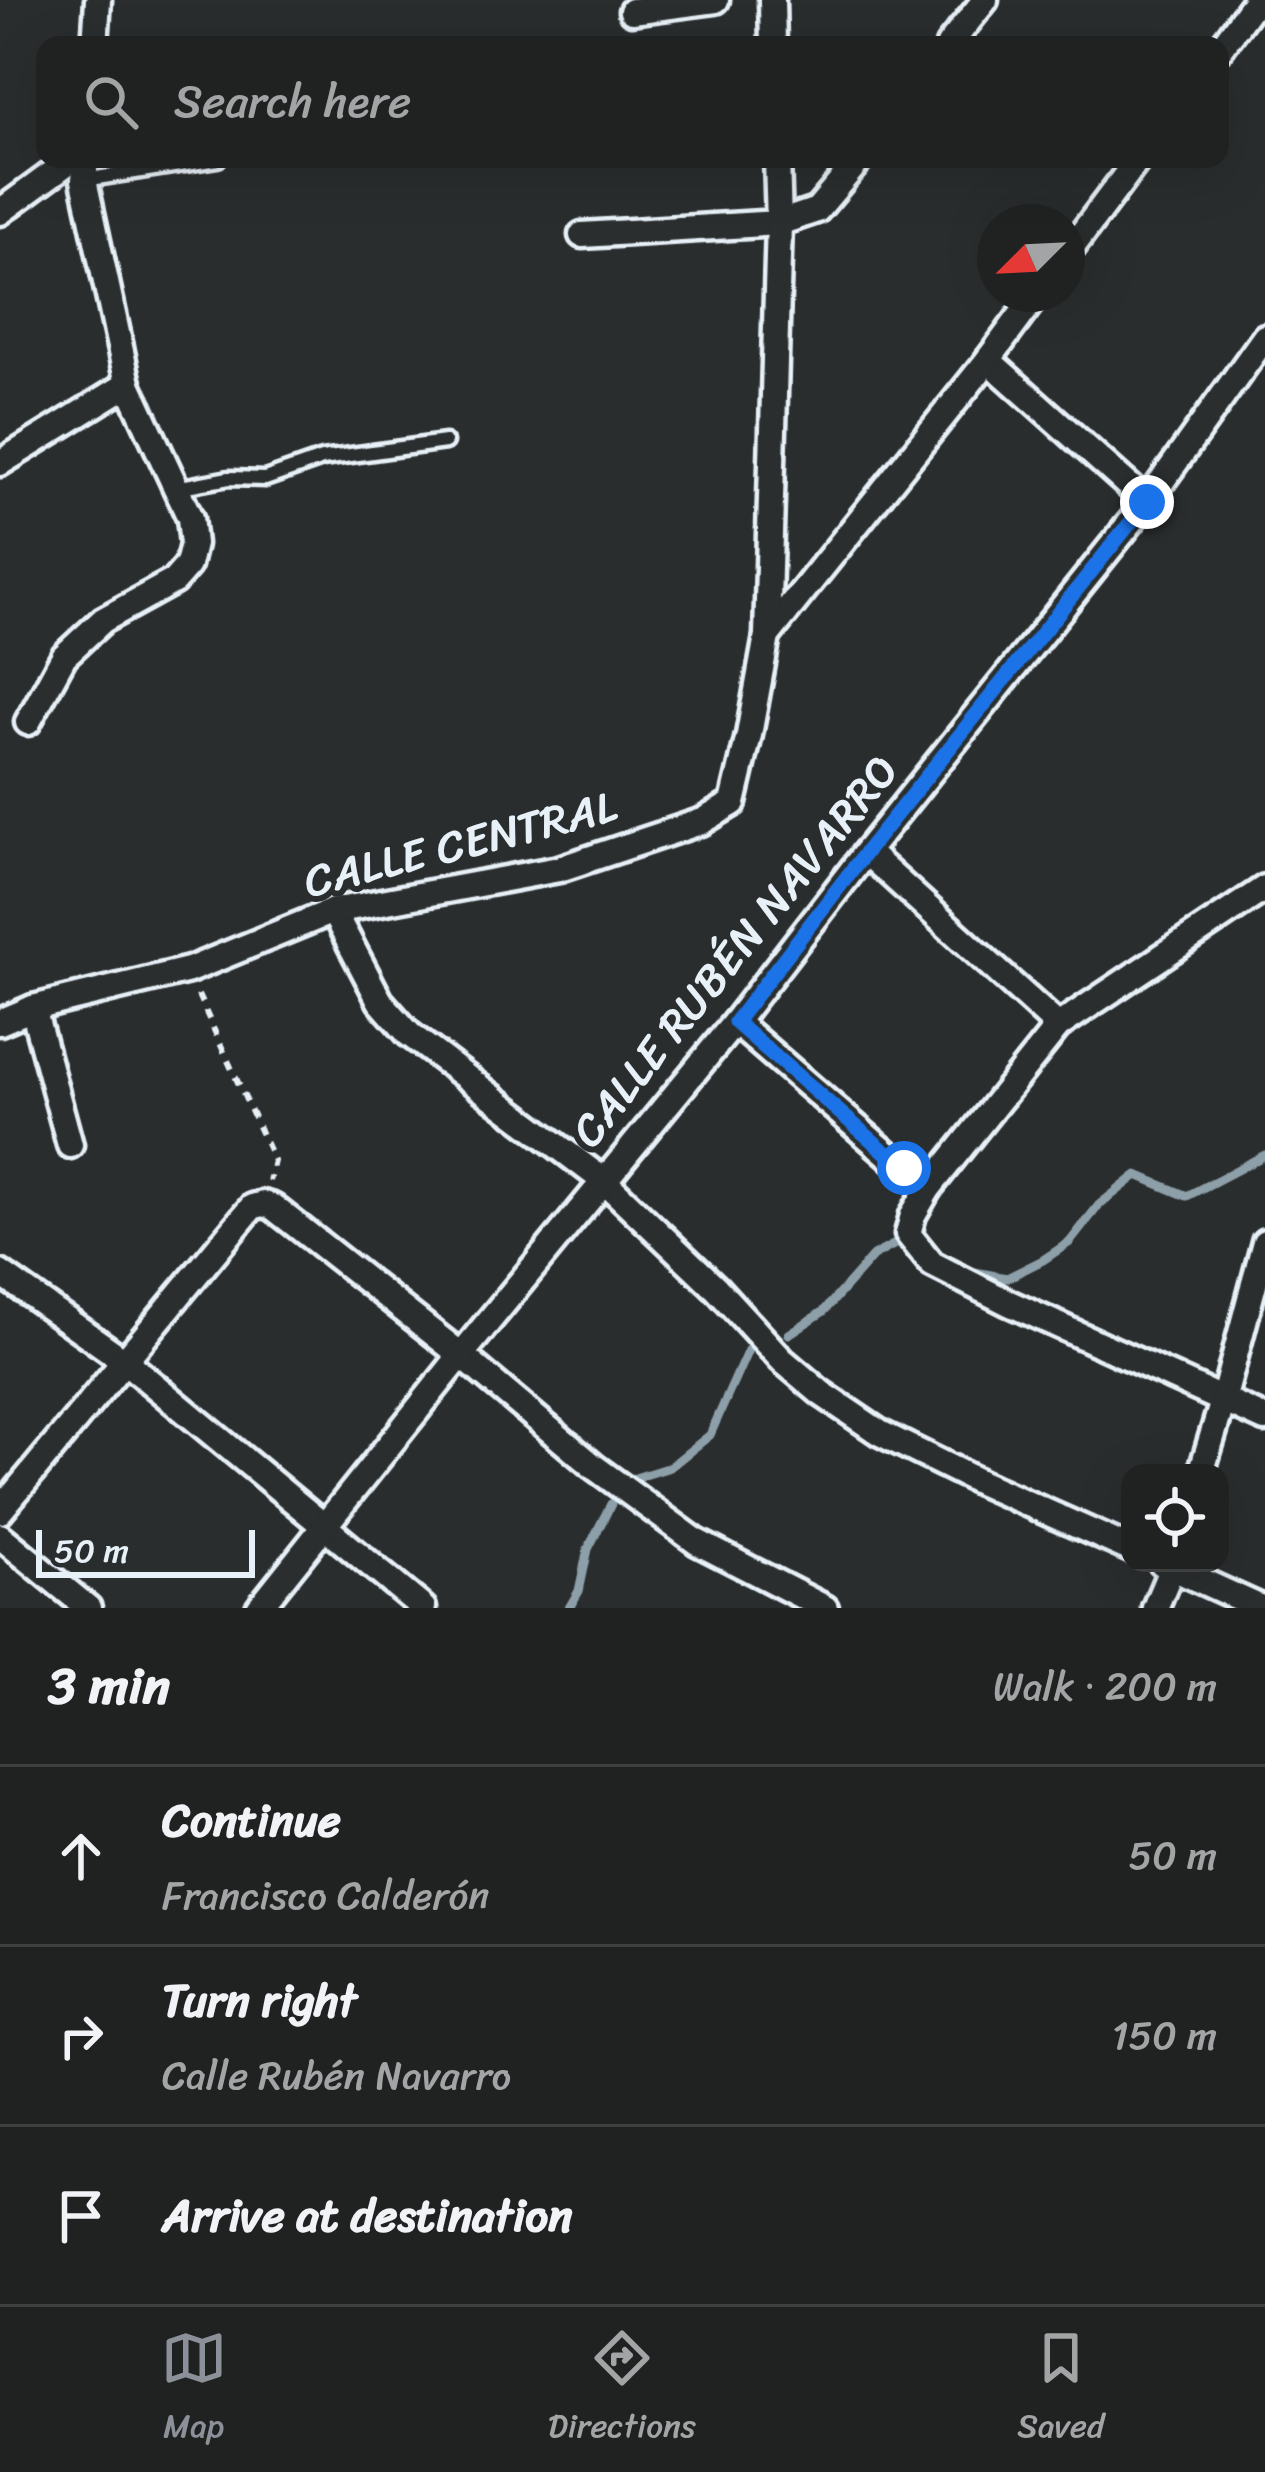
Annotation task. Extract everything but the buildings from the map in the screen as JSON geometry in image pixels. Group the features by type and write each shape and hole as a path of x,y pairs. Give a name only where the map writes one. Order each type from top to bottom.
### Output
{"street":[{"path":"96,36 98,0"},
{"path":"632,11 716,0"},
{"path":"772,0 773,36"},
{"path":"1229,37 1256,0"},
{"path":"954,36 972,4"},
{"path":"0,212 77,168"},
{"path":"28,722 64,656 103,620 174,581 188,565 193,544 190,518 128,384 81,168"},
{"path":"767,636 777,168"},
{"path":"582,235 779,223 817,210 852,168"},
{"path":"1085,230 1131,168"},
{"path":"767,636 1024,312"},
{"name":"CALLE RUBÉN NAVARRO","path":"259,1608 735,1022 1147,502 1265,337"},
{"path":"988,360 1147,502"},
{"path":"0,463 128,384"},
{"name":"CALLE CENTRAL","path":"0,1022 33,1008 187,970 333,911 560,868 703,821 733,803 767,636"},
{"path":"866,852 1058,1026"},
{"path":"1265,888 1058,1026 928,1189 908,1234 932,1264 1265,1419"},
{"path":"333,911 380,1001 409,1034 604,1181 820,1393 880,1433 1121,1545"},
{"path":"33,1008 70,1145"},
{"path":"735,1022 928,1189"},
{"path":"0,1511 258,1206 274,1207 461,1354 593,1466 697,1542 825,1608"},
{"path":"1204,1464 1265,1242"},
{"path":"0,1274 126,1362 423,1608"},
{"path":"0,1536 88,1608"},
{"path":"1155,1608 1166,1572"},
{"path":"1186,1572 1261,1608"}],"lane":[{"path":"174,488 229,478 266,479 322,459 445,442"}],"path":[{"path":"187,970 274,1161 258,1206"}],"waterway":[{"path":"964,1270 1007,1278 1043,1260 1070,1242 1099,1205 1137,1175 1187,1196 1265,1155"},
{"path":"789,1334 824,1311 873,1256 897,1243 909,1250"},
{"path":"632,1479 670,1467 710,1435 748,1350"},
{"path":"569,1608 579,1591 588,1549 611,1504"}],"route":[{"path":"904,1168 735,1022 1147,502"}]}
